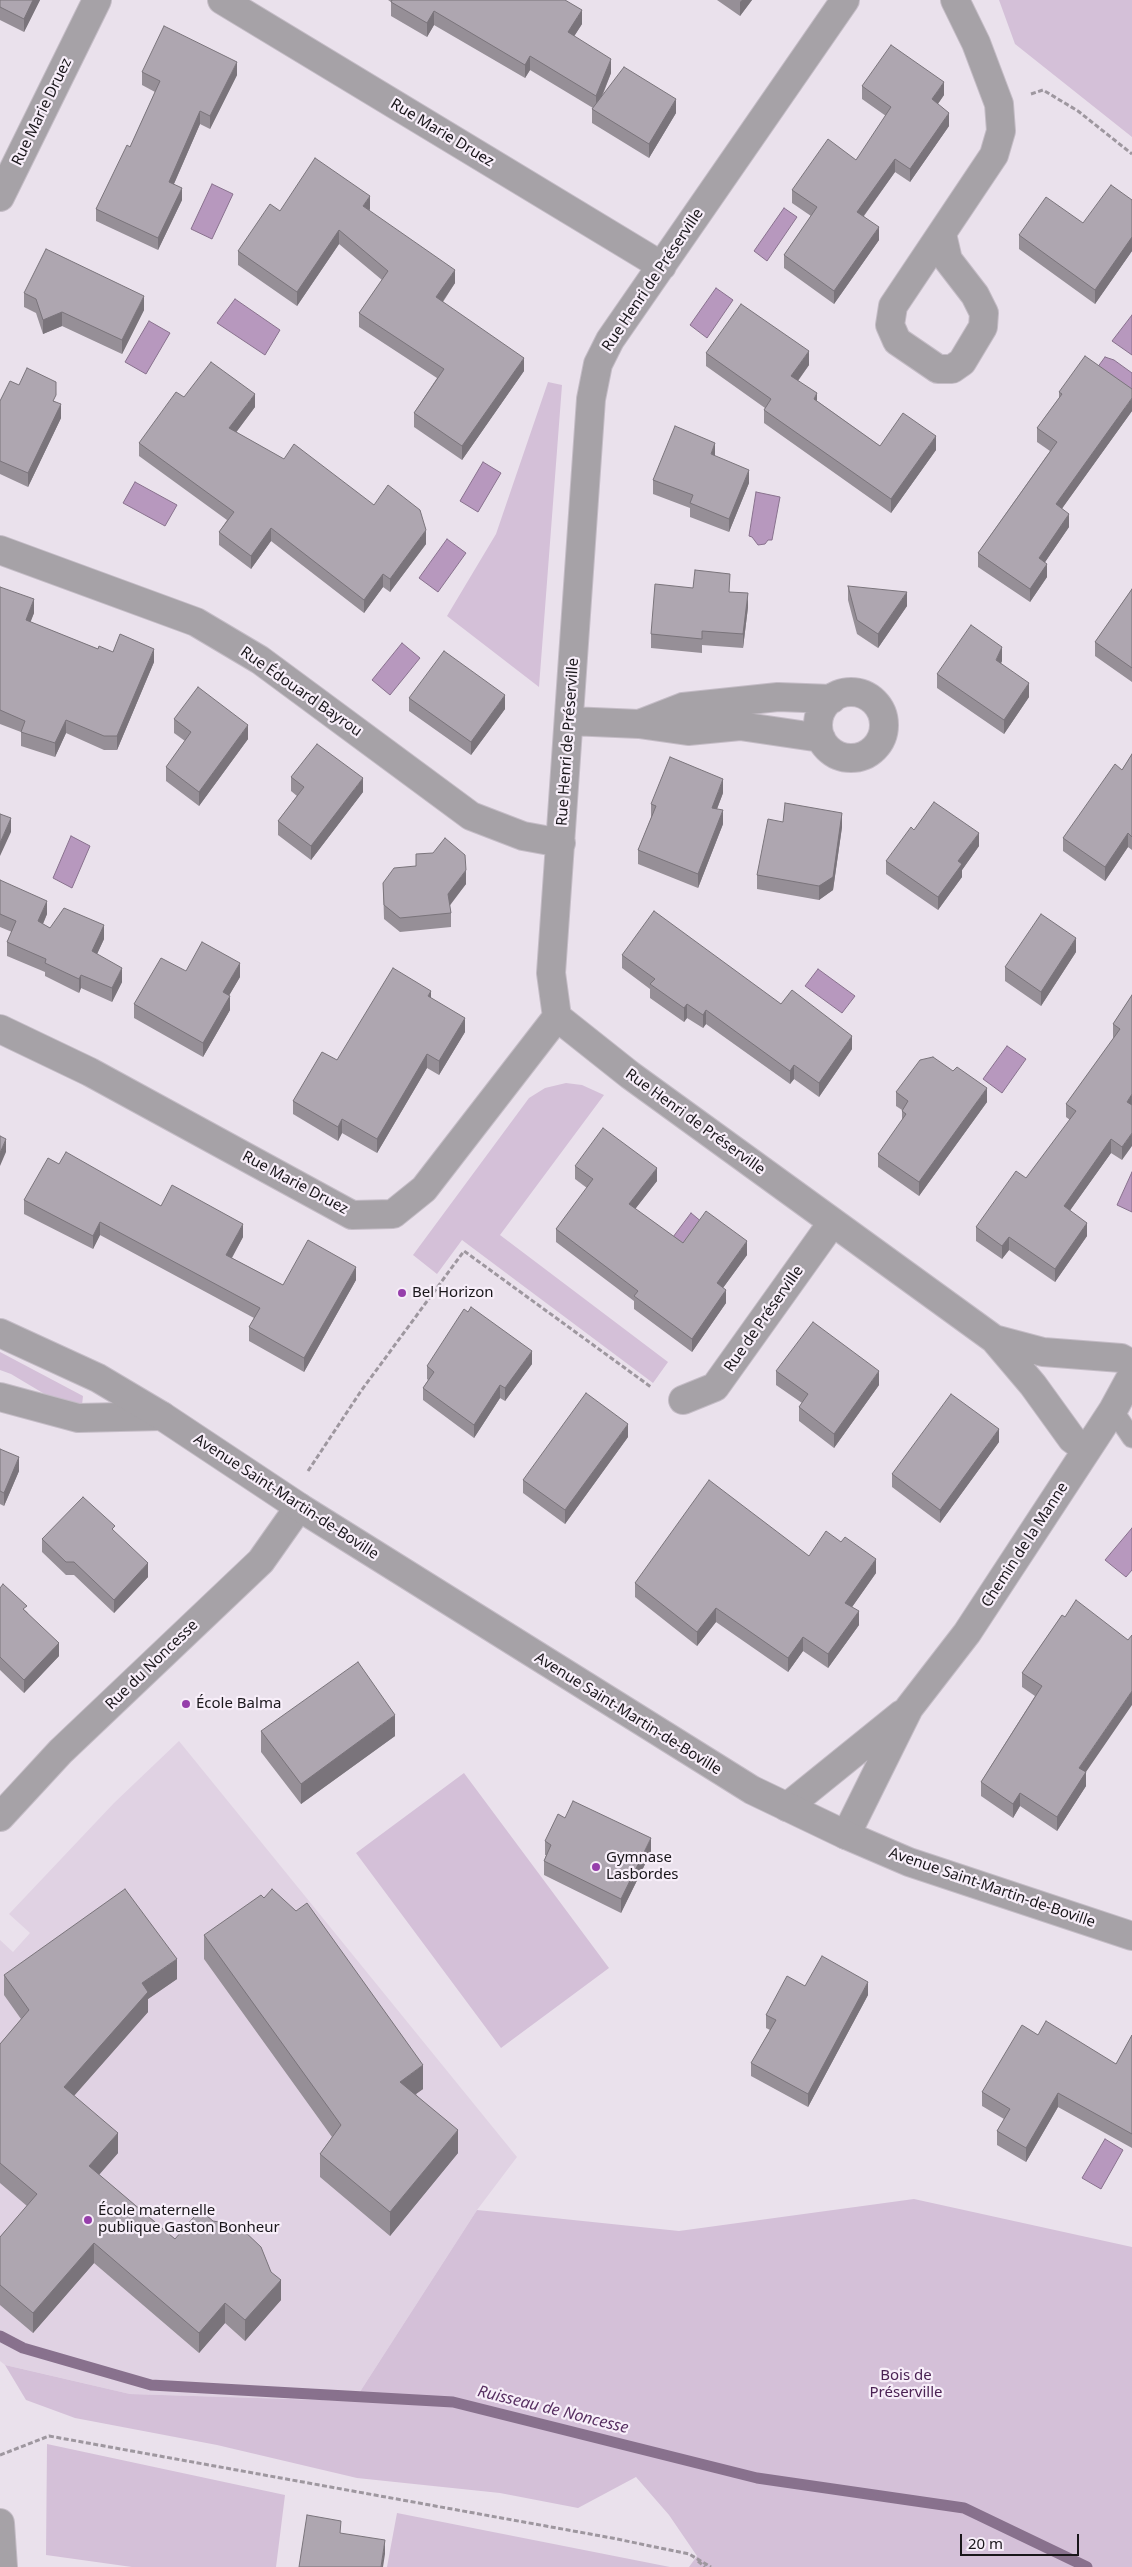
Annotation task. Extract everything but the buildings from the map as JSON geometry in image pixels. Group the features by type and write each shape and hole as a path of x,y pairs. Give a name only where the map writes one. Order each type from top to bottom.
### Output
{"street":[{"name":"Rue Marie Druez","path":"0,196 97,0"},
{"name":"Rue Marie Druez","path":"222,0 662,266"},
{"name":"Rue Henri de Préserville","path":"845,0 610,340 598,364 591,399 551,973 557,1017 630,1075 994,1339 1033,1384 1072,1439 1087,1450"},
{"path":"942,234 994,155 1001,130 999,104 976,43 955,0"},
{"name":"Rue Édouard Bayrou","path":"0,550 196,622 260,660 471,816 523,836 561,843"},
{"path":"639,724 683,707 778,697 832,699 851,692 870,698 882,714 883,734 872,751 854,758 834,753 821,738 819,721 826,705 832,699"},
{"path":"570,721 639,724 688,731 740,726 821,738"},
{"name":"Rue Marie Druez","path":"0,1029 90,1072 352,1215 393,1214 424,1189 557,1017"},
{"name":"Rue de Préserville","path":"683,1400 715,1387 832,1223"},
{"name":"Avenue Saint-Martin-de-Boville","path":"0,1333 98,1378 162,1416 299,1507 681,1748 752,1790 846,1835 909,1862 1132,1936"},
{"name":"Rue Henri de Préserville","path":"994,1339 1043,1352 1121,1358 1132,1364"},
{"name":"Chemin de la Manne","path":"846,1835 909,1708 967,1633 1113,1410 1132,1376"},
{"path":"0,1397 78,1418 162,1416"},
{"name":"Rue du Noncesse","path":"0,1818 61,1751 261,1561 299,1507"},
{"name":"Chemin de la Manne","path":"787,1807 909,1708"},
{"path":"0,2523 3,2567"}],"lane":[{"path":"1113,1410 1132,1438"}],"path":[{"path":"999,104 1043,90 1078,111 1132,154"},
{"path":"299,1507 303,1479 334,1428 429,1295 464,1251 649,1385"},
{"path":"0,2455 49,2436 227,2466 690,2554 711,2567"},
{"path":"690,2554 705,2567"}],"shaded area":[{"path":"212,184 233,194 212,239 191,229"},
{"path":"784,208 797,217 767,261 754,251"},
{"path":"716,288 733,300 707,338 690,325"},
{"path":"235,299 280,330 265,355 217,323"},
{"path":"1132,315 1132,355 1112,341"},
{"path":"149,321 170,333 146,374 125,362"},
{"path":"1105,357 1114,360 1132,373 1132,395 1097,368"},
{"path":"483,462 501,473 478,512 460,501"},
{"path":"135,482 177,505 165,526 123,503"},
{"path":"756,492 780,497 772,540 758,545 749,536"},
{"path":"447,539 466,553 438,592 419,578"},
{"path":"402,643 420,658 390,695 372,680"},
{"path":"71,836 90,846 72,888 53,878"},
{"path":"818,969 855,996 842,1013 805,986"},
{"path":"1007,1046 1026,1059 1002,1093 983,1079"},
{"path":"1132,1172 1132,1212 1117,1205"},
{"path":"691,1213 703,1223 676,1259 664,1249"},
{"path":"1132,1528 1132,1570 1126,1577 1105,1560"},
{"path":"179,1741 517,2157 477,2210 354,2401 130,2394 5,2365 0,2361 0,1940 13,1952 30,1933 9,1914 114,1803"},
{"path":"1105,2139 1123,2150 1101,2189 1082,2178"}],"green space":[{"path":"999,0 1132,0 1132,137 1015,44"},
{"path":"548,382 562,385 539,687 447,616 496,534"},
{"path":"566,1083 582,1085 604,1095 500,1235 668,1362 653,1383 462,1240 437,1274 413,1255 529,1098 545,1088"},
{"path":"0,1352 83,1396 82,1405 68,1408 11,1374 0,1370"},
{"path":"464,1773 609,1968 501,2048 356,1853"},
{"name":"Bois de Préserville","path":"914,2199 1132,2247 1132,2567 689,2567 697,2556 669,2515 636,2477 578,2508 500,2493 357,2478 217,2445 75,2418 26,2400 5,2365 130,2394 354,2401 477,2210 679,2231"},
{"path":"47,2444 285,2495 276,2567 132,2567 46,2555"},
{"path":"397,2513 670,2567 387,2567"}],"waterway":[{"name":"Ruisseau de Noncesse","path":"0,2336 23,2348 151,2385 453,2402 757,2478 964,2508 1087,2567"}],"place":[{"name":"Bel Horizon","path":"402,1293"},
{"name":"École Balma","path":"186,1704"},
{"name":"Gymnase Lasbordes","path":"596,1867"},
{"name":"École maternelle publique Gaston Bonheur","path":"88,2220"}]}
